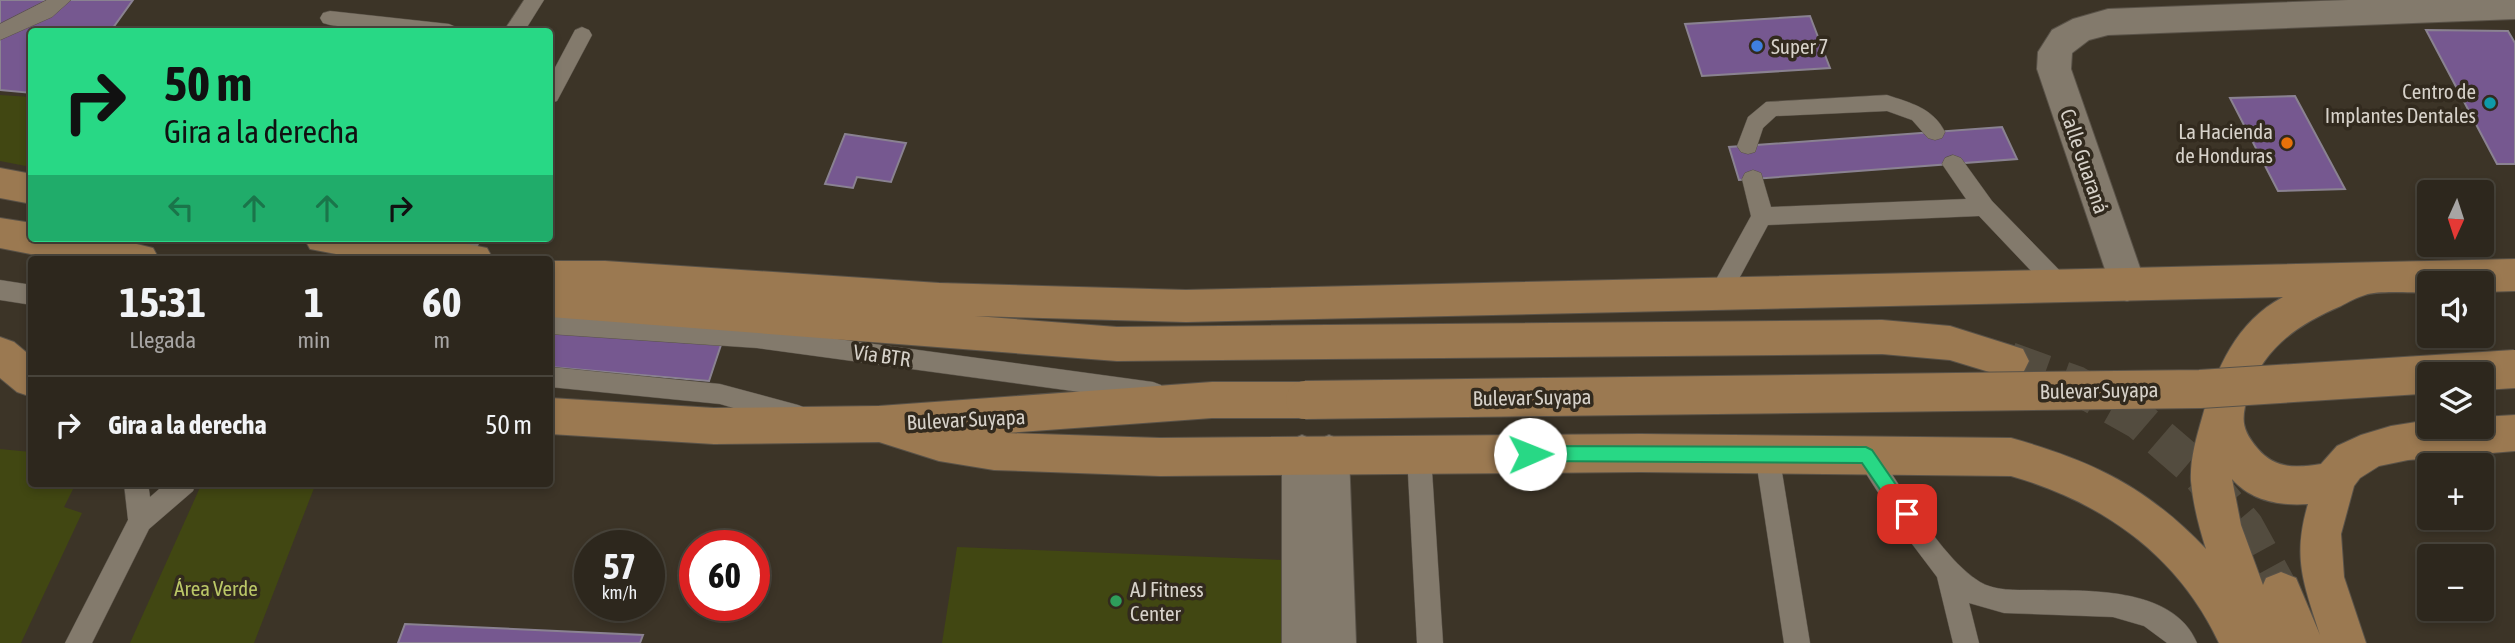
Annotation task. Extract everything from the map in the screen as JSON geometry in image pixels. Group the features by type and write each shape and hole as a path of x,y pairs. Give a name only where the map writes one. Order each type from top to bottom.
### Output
{"main road":[{"path":"0,183 28,188"},
{"path":"0,233 28,238"},
{"path":"48,242 124,256"},
{"path":"373,242 469,251"},
{"path":"553,269 605,277"},
{"path":"553,277 605,277 939,299 1186,306 2515,275"},
{"path":"2264,643 2223,532 2215,500 2212,459 2230,386 2245,356 2273,323 2308,303 2367,278"},
{"path":"553,301 1117,344 1882,337 1950,343 2009,361"},
{"path":"0,354 28,377"},
{"name":"Bulevar Suyapa","path":"553,416 714,426 879,424 1212,400 2200,389 2515,369"},
{"path":"0,376 28,380"},
{"path":"2221,420 2244,466 2262,479 2280,486 2300,486 2317,484 2336,477"},
{"path":"879,424 939,443 994,451 1160,457 1315,454 2011,457 2058,471 2110,494 2155,529 2191,563 2217,594 2242,643"},
{"path":"2344,643 2323,578 2320,534 2336,477 2351,459 2376,448 2515,433"},
{"path":"2281,593 2301,643"}],"street":[{"path":"2343,7 2515,6"},
{"name":"Calle Guaraná","path":"2127,285 2054,69 2055,52 2066,38 2086,27 2108,22 2343,7"},
{"path":"1304,643 1315,454"},
{"path":"1315,454 1334,643"}],"lane":[{"path":"0,32 45,12 61,0"},
{"path":"326,25 343,0"},
{"path":"516,28 534,0"},
{"path":"326,25 379,28"},
{"path":"553,89 582,35"},
{"path":"1748,146 1751,127 1761,113 1773,108 1887,103 1919,114 1935,132"},
{"path":"1954,164 1984,207 2061,287"},
{"path":"1718,295 1762,216 1754,179"},
{"path":"1762,216 1984,207"},
{"path":"0,290 28,294"},
{"name":"Vía BTR","path":"553,324 757,338 1212,400"},
{"path":"553,377 720,394 826,424"},
{"path":"1767,454 1797,643"},
{"path":"1419,455 1430,643"},
{"path":"1866,455 1949,572 1968,589 1989,600 2143,610 2160,618 2175,630 2185,643"},
{"path":"136,487 139,522"},
{"path":"78,643 139,522 179,487"},
{"path":"1949,572 1966,643"}],"green space":[{"path":"0,95 28,97 28,166 0,161"},
{"path":"0,449 28,452 28,487 74,487 64,507 82,513 21,643 0,643"},
{"name":"Área Verde","path":"200,487 314,487 254,643 130,643"},
{"name":"AJ Fitness Center","path":"957,547 1284,560 1285,643 942,643"}],"building":[{"path":"0,0 133,0 113,28 28,28 28,93 0,90"},
{"name":"Super 7","path":"1810,16 1830,68 1702,76 1685,24"},
{"name":"Centro de Implantes Dentales","path":"2426,30 2508,31 2515,43 2515,164 2497,164"},
{"name":"La Hacienda de Honduras","path":"2295,96 2345,189 2278,191 2230,98"},
{"path":"2002,127 2017,159 1739,180 1729,147"},
{"path":"845,134 906,143 891,182 857,177 853,188 825,184"},
{"path":"553,331 721,345 709,381 553,367"},
{"path":"405,624 643,635 640,643 398,643"}],"tunnel":[{"path":"2009,361 2076,385 2140,421 2197,470 2245,527 2281,593"}],"place":[{"name":"Super 7","path":"1757,46"},
{"name":"Centro de Implantes Dentales","path":"2490,103"},
{"name":"La Hacienda de Honduras","path":"2287,143"},
{"name":"AJ Fitness Center","path":"1116,601"}],"route":[{"path":"1530,454 1866,455 1907,514"}]}
